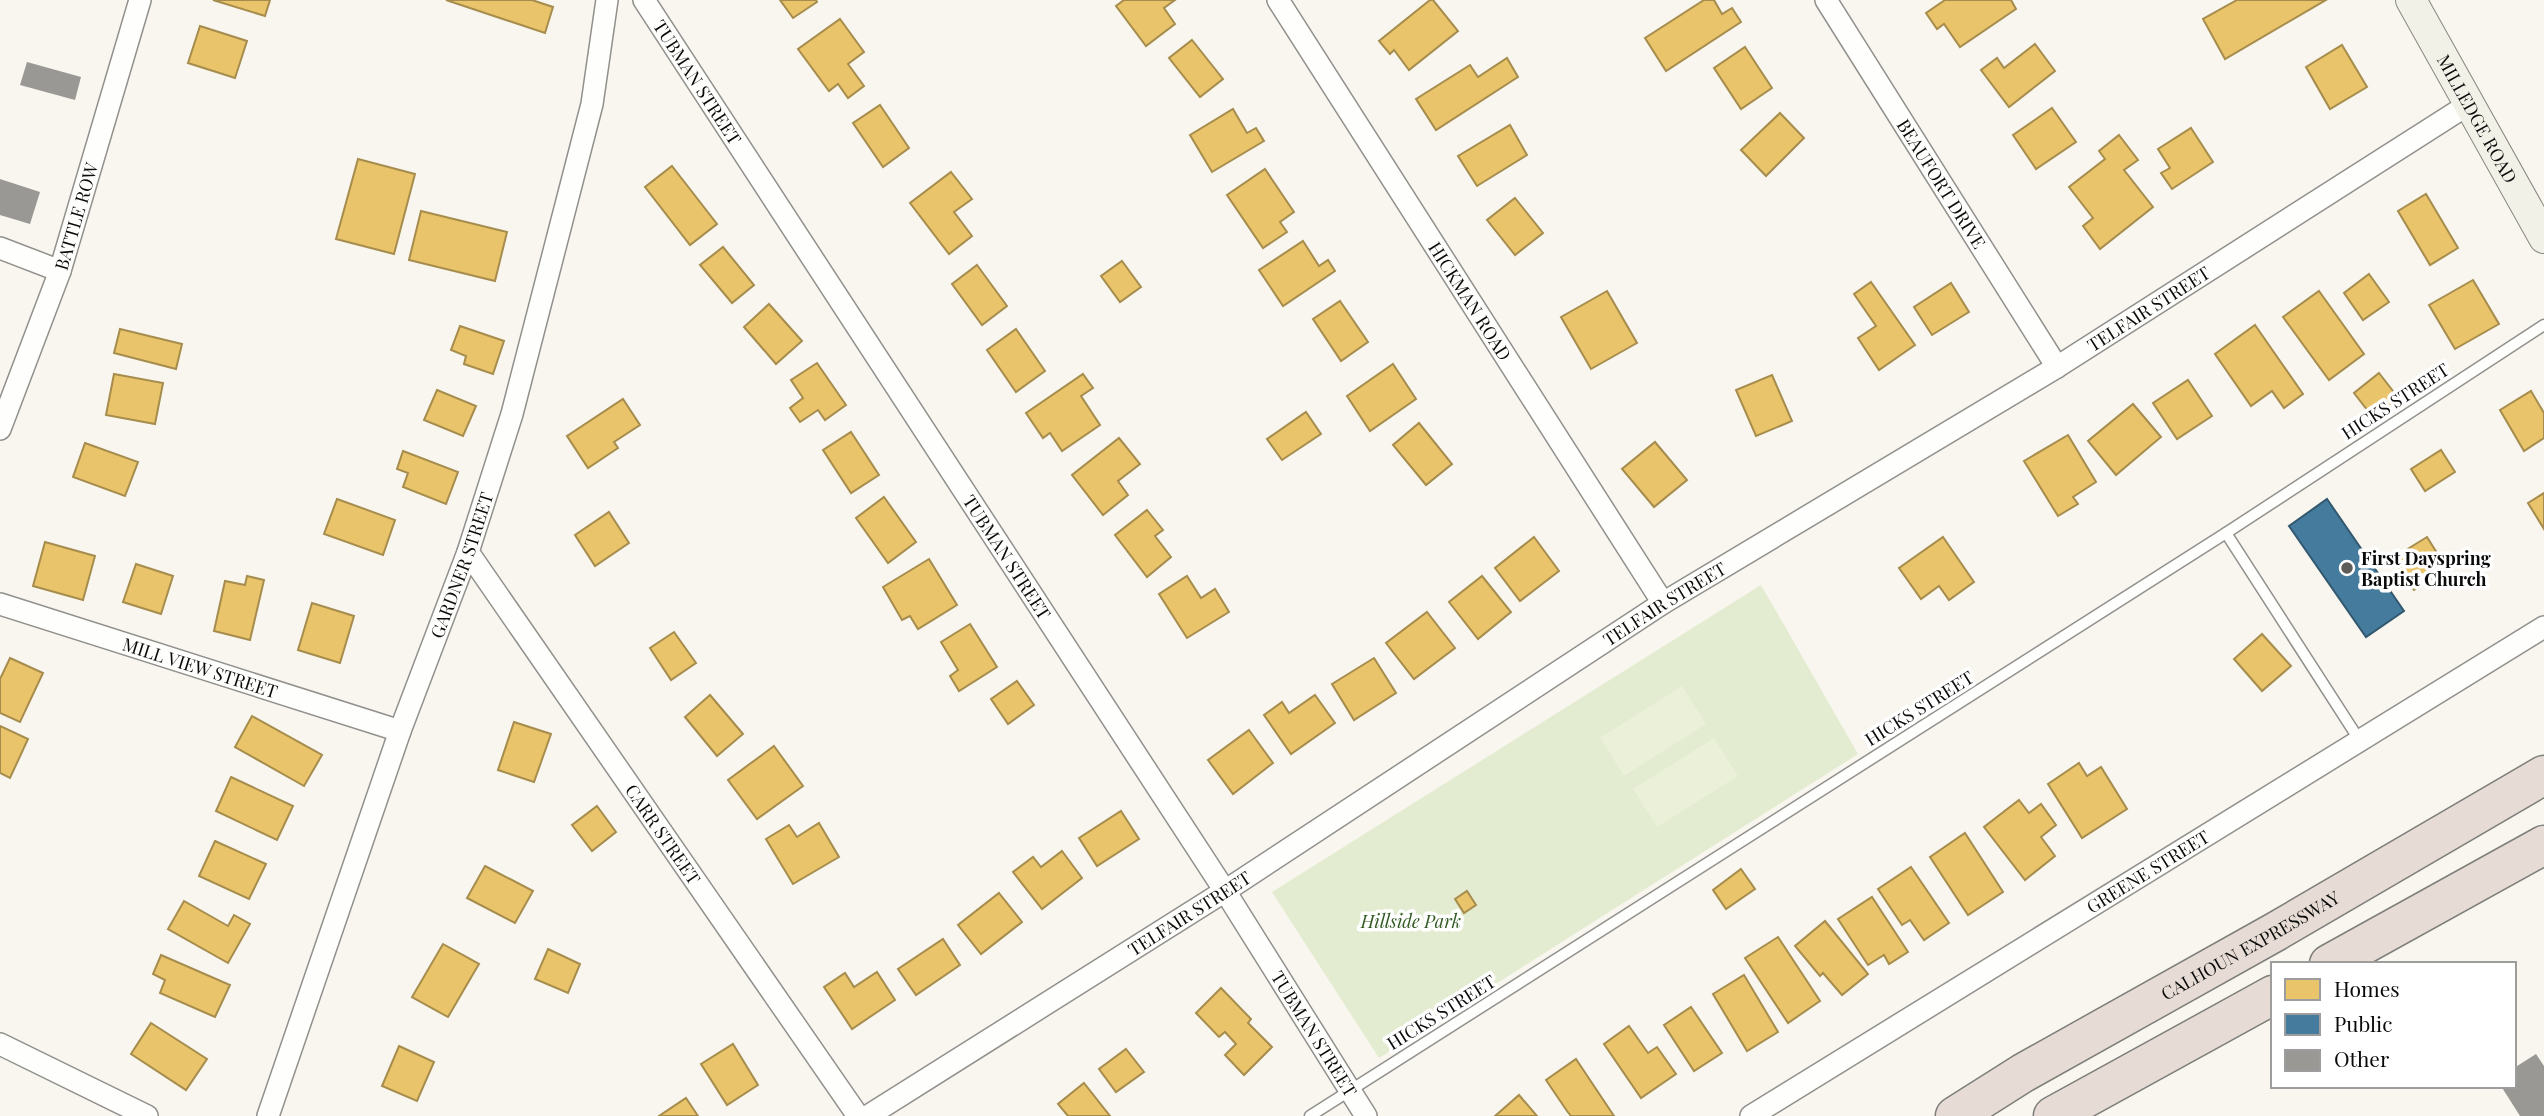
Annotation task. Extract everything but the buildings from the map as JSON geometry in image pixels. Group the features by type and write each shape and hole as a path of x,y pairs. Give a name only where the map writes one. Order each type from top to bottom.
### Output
{"highway":[{"name":"CALHOUN EXPRESSWAY","path":"1955,1116 2023,1073 2275,932 2544,775"},
{"path":"2333,962 2544,845"},
{"path":"2053,1116 2271,996"}],"street":[{"name":"BATTLE ROW","path":"0,429 60,271 140,0"},
{"name":"GARDNER STREET","path":"268,1116 400,731 468,552 512,414 592,104 607,0"},
{"name":"TUBMAN STREET","path":"644,0 1225,891 1366,1116"},
{"name":"HICKMAN ROAD","path":"1278,0 1663,603"},
{"name":"BEAUFORT DRIVE","path":"1826,0 2057,367"},
{"name":"MILLEDGE ROAD","path":"2411,0 2544,238"},
{"name":"TELFAIR STREET","path":"868,1116 1225,891 1663,603 2057,367 2469,104"},
{"path":"0,248 60,271"},
{"name":"CARR STREET","path":"468,552 858,1116"},
{"name":"MILL VIEW STREET","path":"0,604 400,731"},
{"name":"GREENE STREET","path":"1751,1116 2544,627"},
{"path":"0,1044 147,1116"}],"lane":[{"name":"HICKS STREET","path":"1310,1116 2226,533 2544,325"},
{"path":"2226,533 2360,741"}],"green space":[{"name":"Hillside Park","path":"1761,585 1858,754 1379,1058 1272,892"},
{"path":"1682,686 1706,724 1624,776 1600,738"},
{"path":"1714,738 1738,776 1657,827 1633,789"}],"place":[{"name":"First Dayspring Baptist Church","path":"2347,568"}]}
